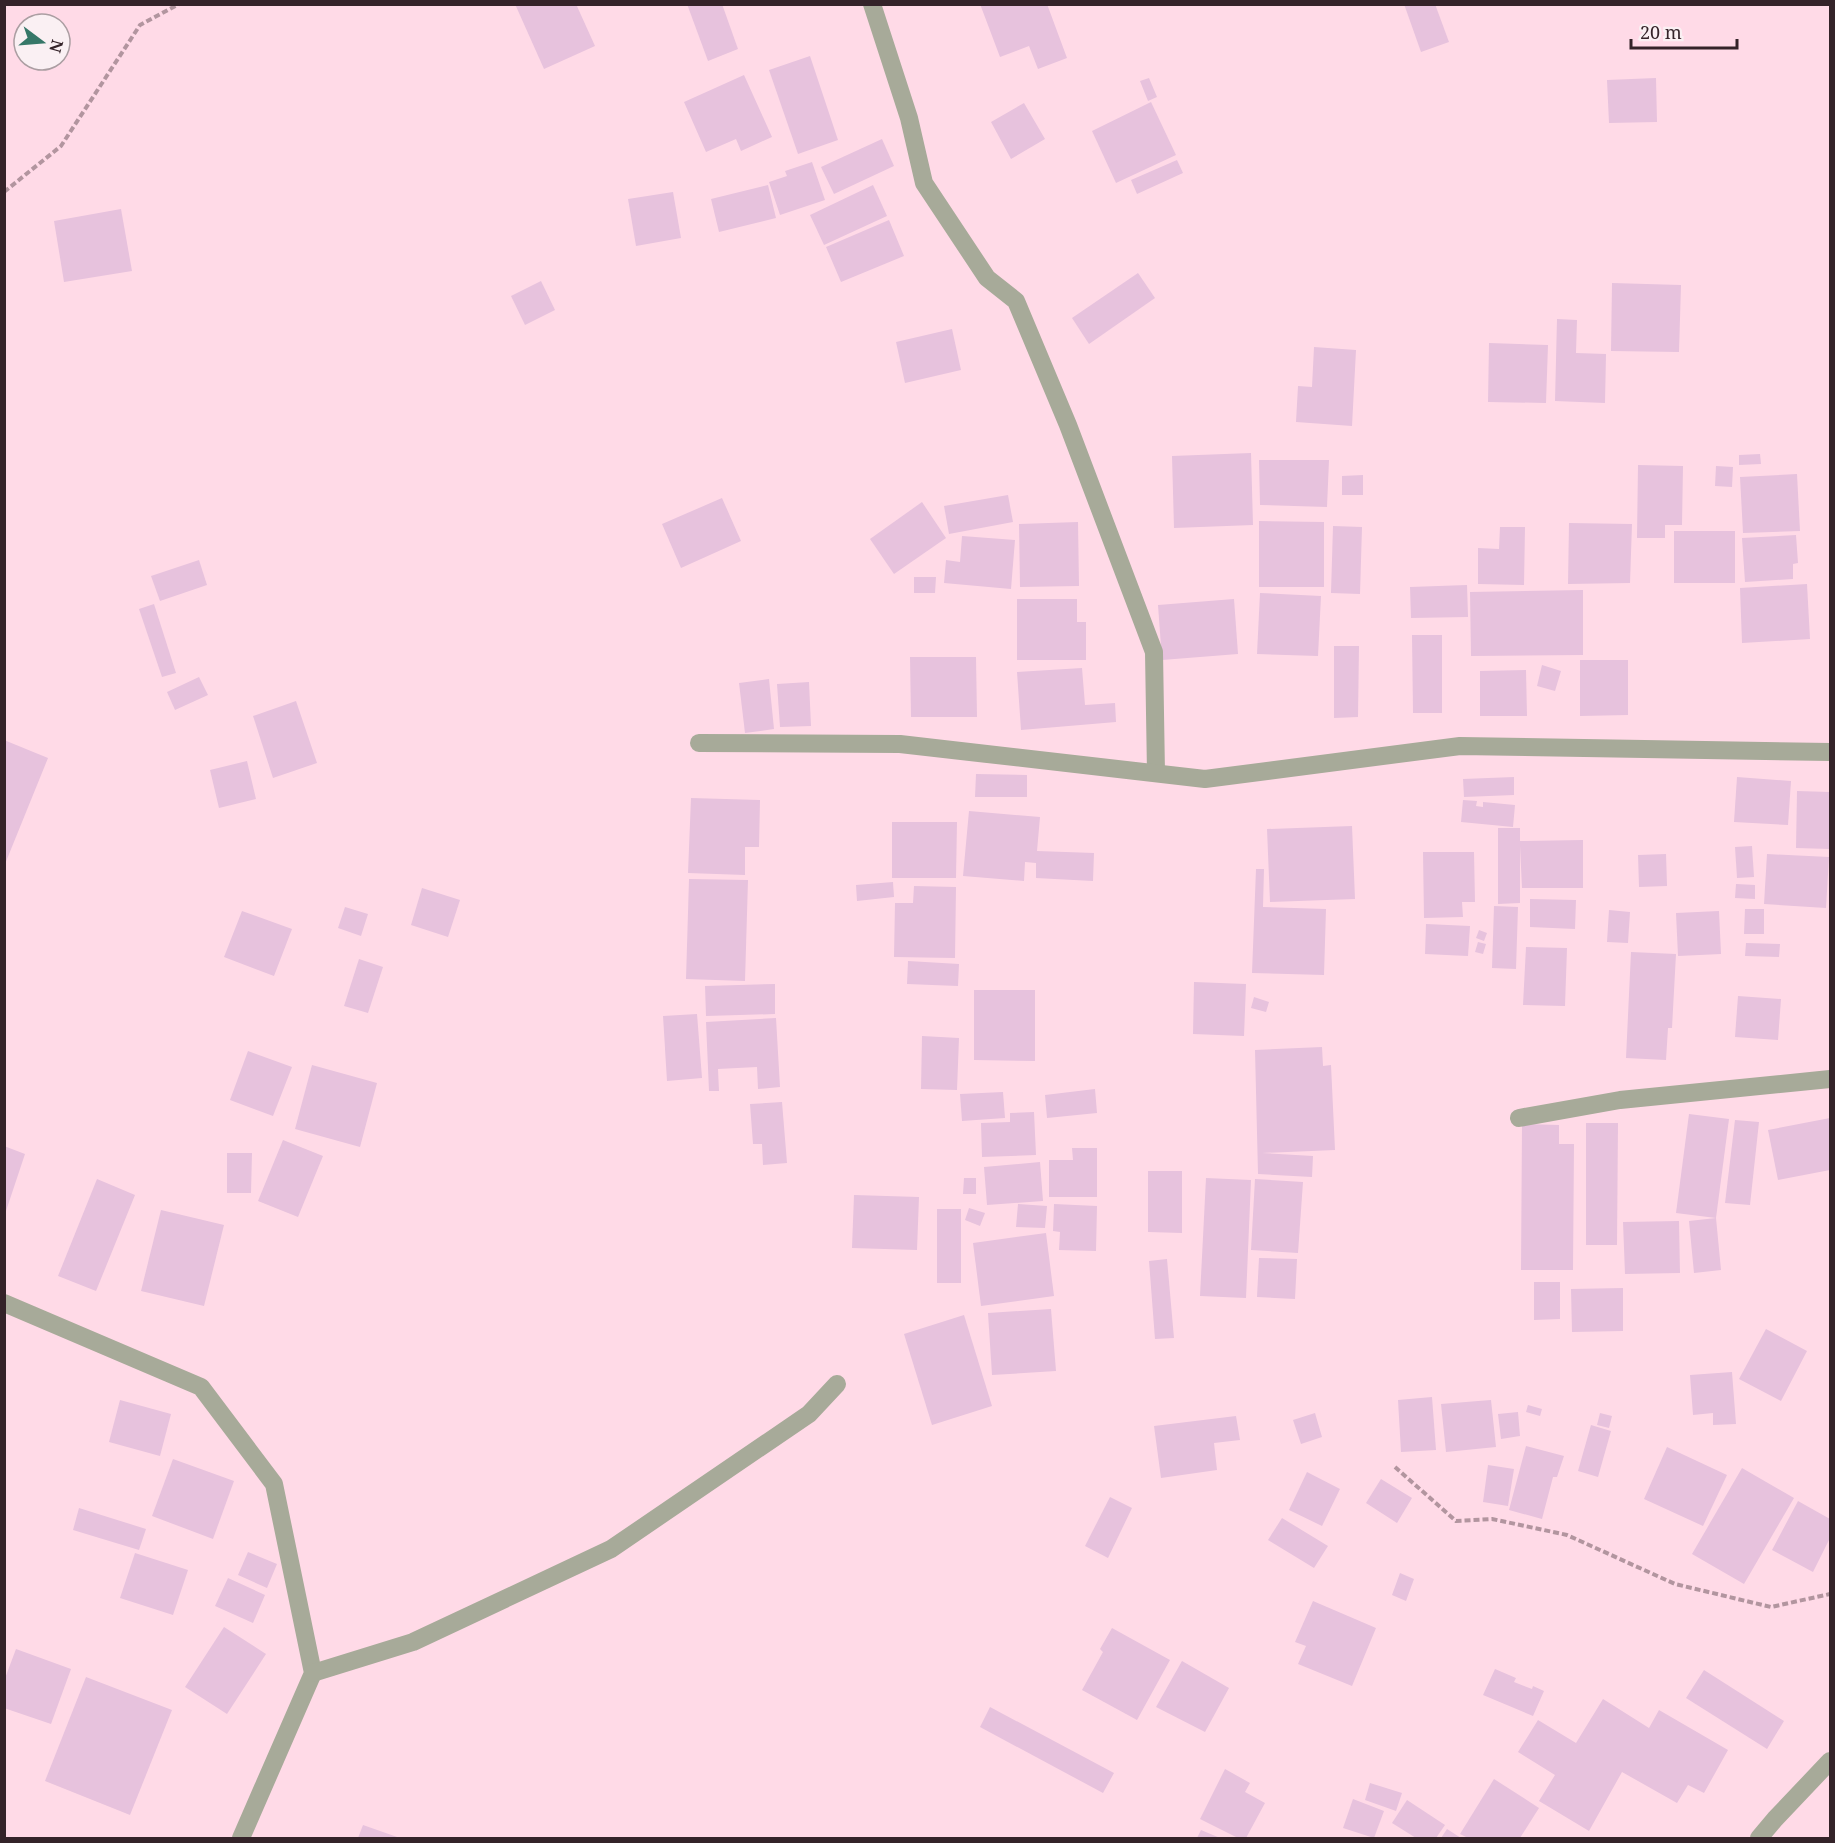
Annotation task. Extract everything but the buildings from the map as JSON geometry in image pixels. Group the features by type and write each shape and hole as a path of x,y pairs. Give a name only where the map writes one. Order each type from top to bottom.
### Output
{"street":[{"path":"873,4 909,118 924,183 987,278 1016,301 1068,425 1154,652 1156,773"},
{"path":"699,743 900,744 1205,779 1460,746 1830,752"},
{"path":"1519,1118 1620,1101 1830,1079"},
{"path":"4,1303 201,1387 274,1484 313,1673 241,1839"},
{"path":"313,1673 413,1642 611,1549 809,1414 837,1384"},
{"path":"1759,1839 1775,1818 1830,1761"}],"path":[{"path":"4,192 61,146 140,25 179,4"},
{"path":"1395,1467 1456,1521 1492,1519 1567,1535 1675,1584 1771,1607 1830,1594"}]}
